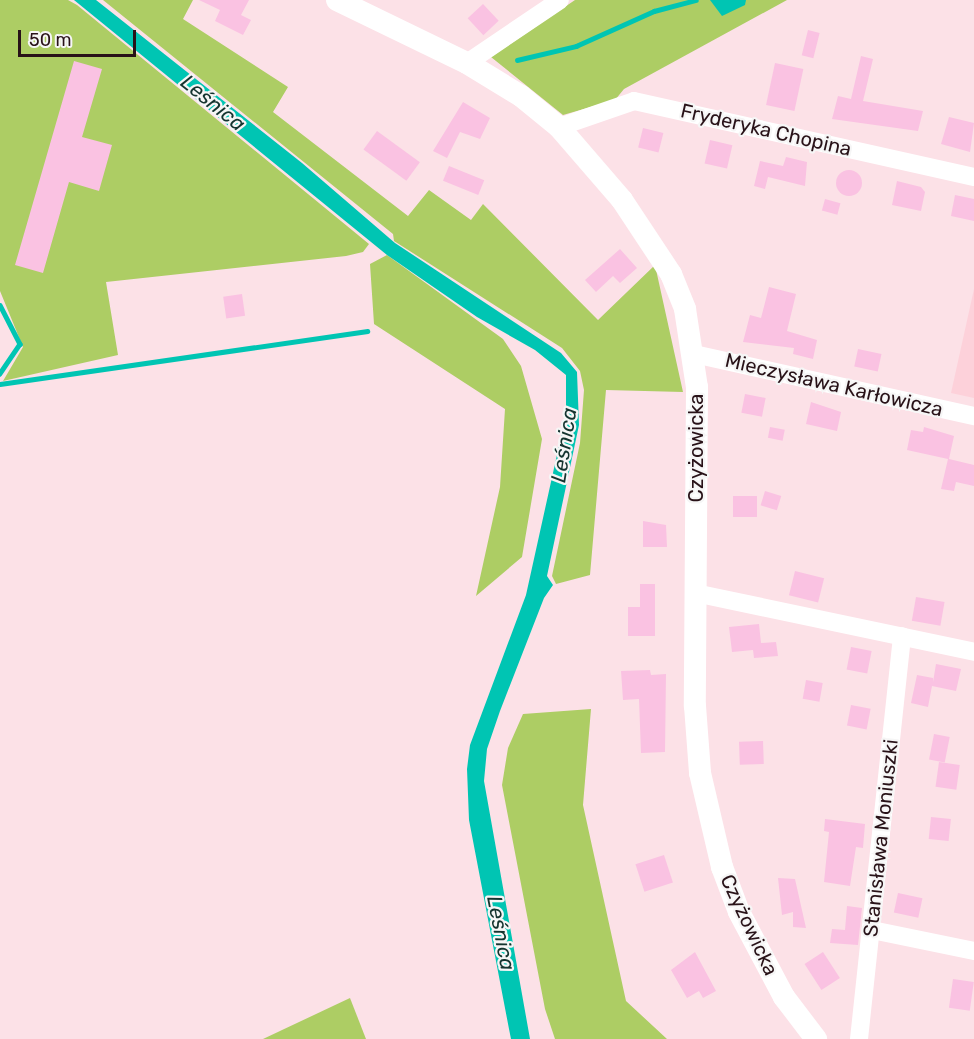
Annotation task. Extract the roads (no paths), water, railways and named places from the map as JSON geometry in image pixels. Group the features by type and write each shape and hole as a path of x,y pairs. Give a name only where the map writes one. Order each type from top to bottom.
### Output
{"street":[{"name":"Czyżowicka","path":"337,0 467,63 521,96 560,127 663,257 685,309 694,354 695,706 710,824 722,867 760,954 816,1039"},
{"path":"467,63 560,0"},
{"name":"Fryderyka Chopina","path":"560,127 634,101 974,177"},
{"name":"Mieczysława Karłowicza","path":"694,354 974,416"},
{"path":"695,593 974,652"},
{"name":"Stanisława Moniuszki","path":"859,1039 902,636"},
{"path":"872,930 974,951"}],"water":[{"name":"Leśnica","path":"74,0 96,0 302,163 395,243 561,353 577,372 579,425 547,576 553,585 544,598 500,711 487,749 484,781 530,1039 511,1039 469,820 467,769 470,745 526,595 566,414 566,375 535,350 477,317 387,255"},
{"path":"710,0 746,0 745,5 722,16"}],"waterway":[{"path":"517,60 576,46 654,11 696,0"},
{"path":"0,305 20,344 0,374"},
{"path":"0,384 367,331"}]}
